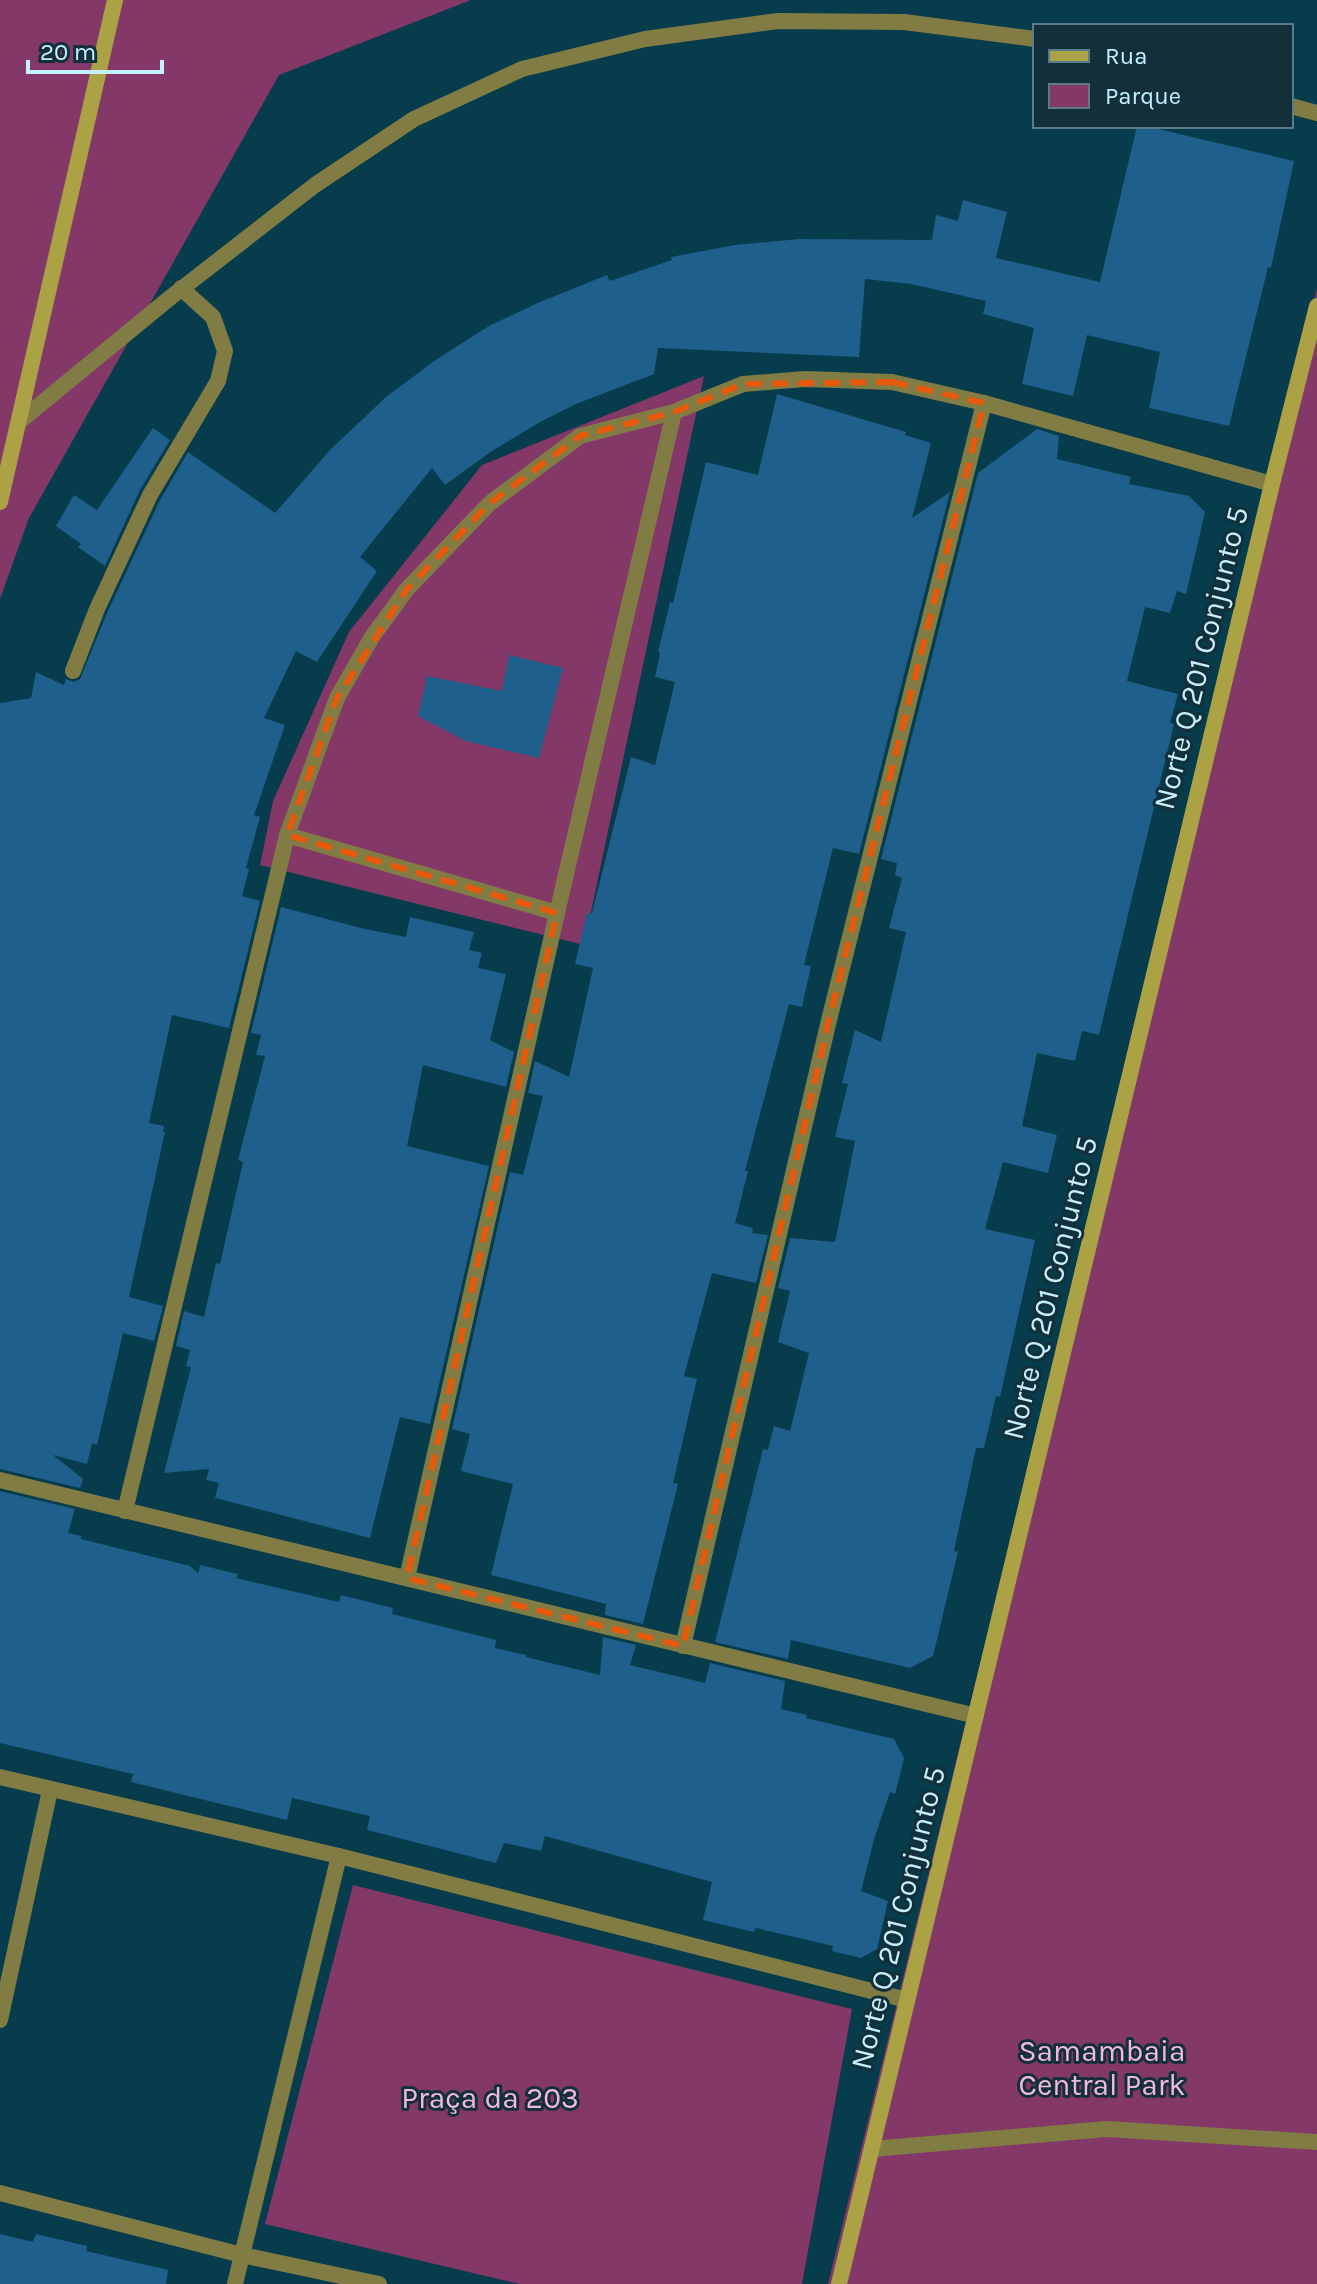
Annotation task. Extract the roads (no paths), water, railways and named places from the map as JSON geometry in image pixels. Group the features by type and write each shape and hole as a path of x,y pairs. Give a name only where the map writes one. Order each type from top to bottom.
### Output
{"street":[{"path":"0,502 115,0"},
{"path":"20,421 181,288 315,185 414,119 522,69 645,39 778,21 904,22 1033,39"},
{"path":"1293,107 1317,113"},
{"path":"73,671 97,609 150,495 218,381 225,351 213,317 181,288"},
{"name":"Norte Q 201 Conjunto 5","path":"839,2284 1317,306"},
{"path":"125,1511 287,835 337,698 372,637 407,589 490,503 580,436 674,412 743,384 805,379 892,382 984,403 1272,484"},
{"path":"683,1646 829,1020 984,403"},
{"path":"407,1578 674,412"},
{"path":"287,835 557,913"},
{"path":"0,1480 976,1716"},
{"path":"0,1777 339,1856 907,2000"},
{"path":"0,2020 50,1790"},
{"path":"235,2284 339,1856"},
{"path":"872,2149 1107,2129 1317,2142"},
{"path":"0,2193 242,2255 379,2284"}],"park label":[{"name":"Samambaia Central Park","path":"1102,2068"},
{"name":"Praça da 203","path":"490,2098"}]}
